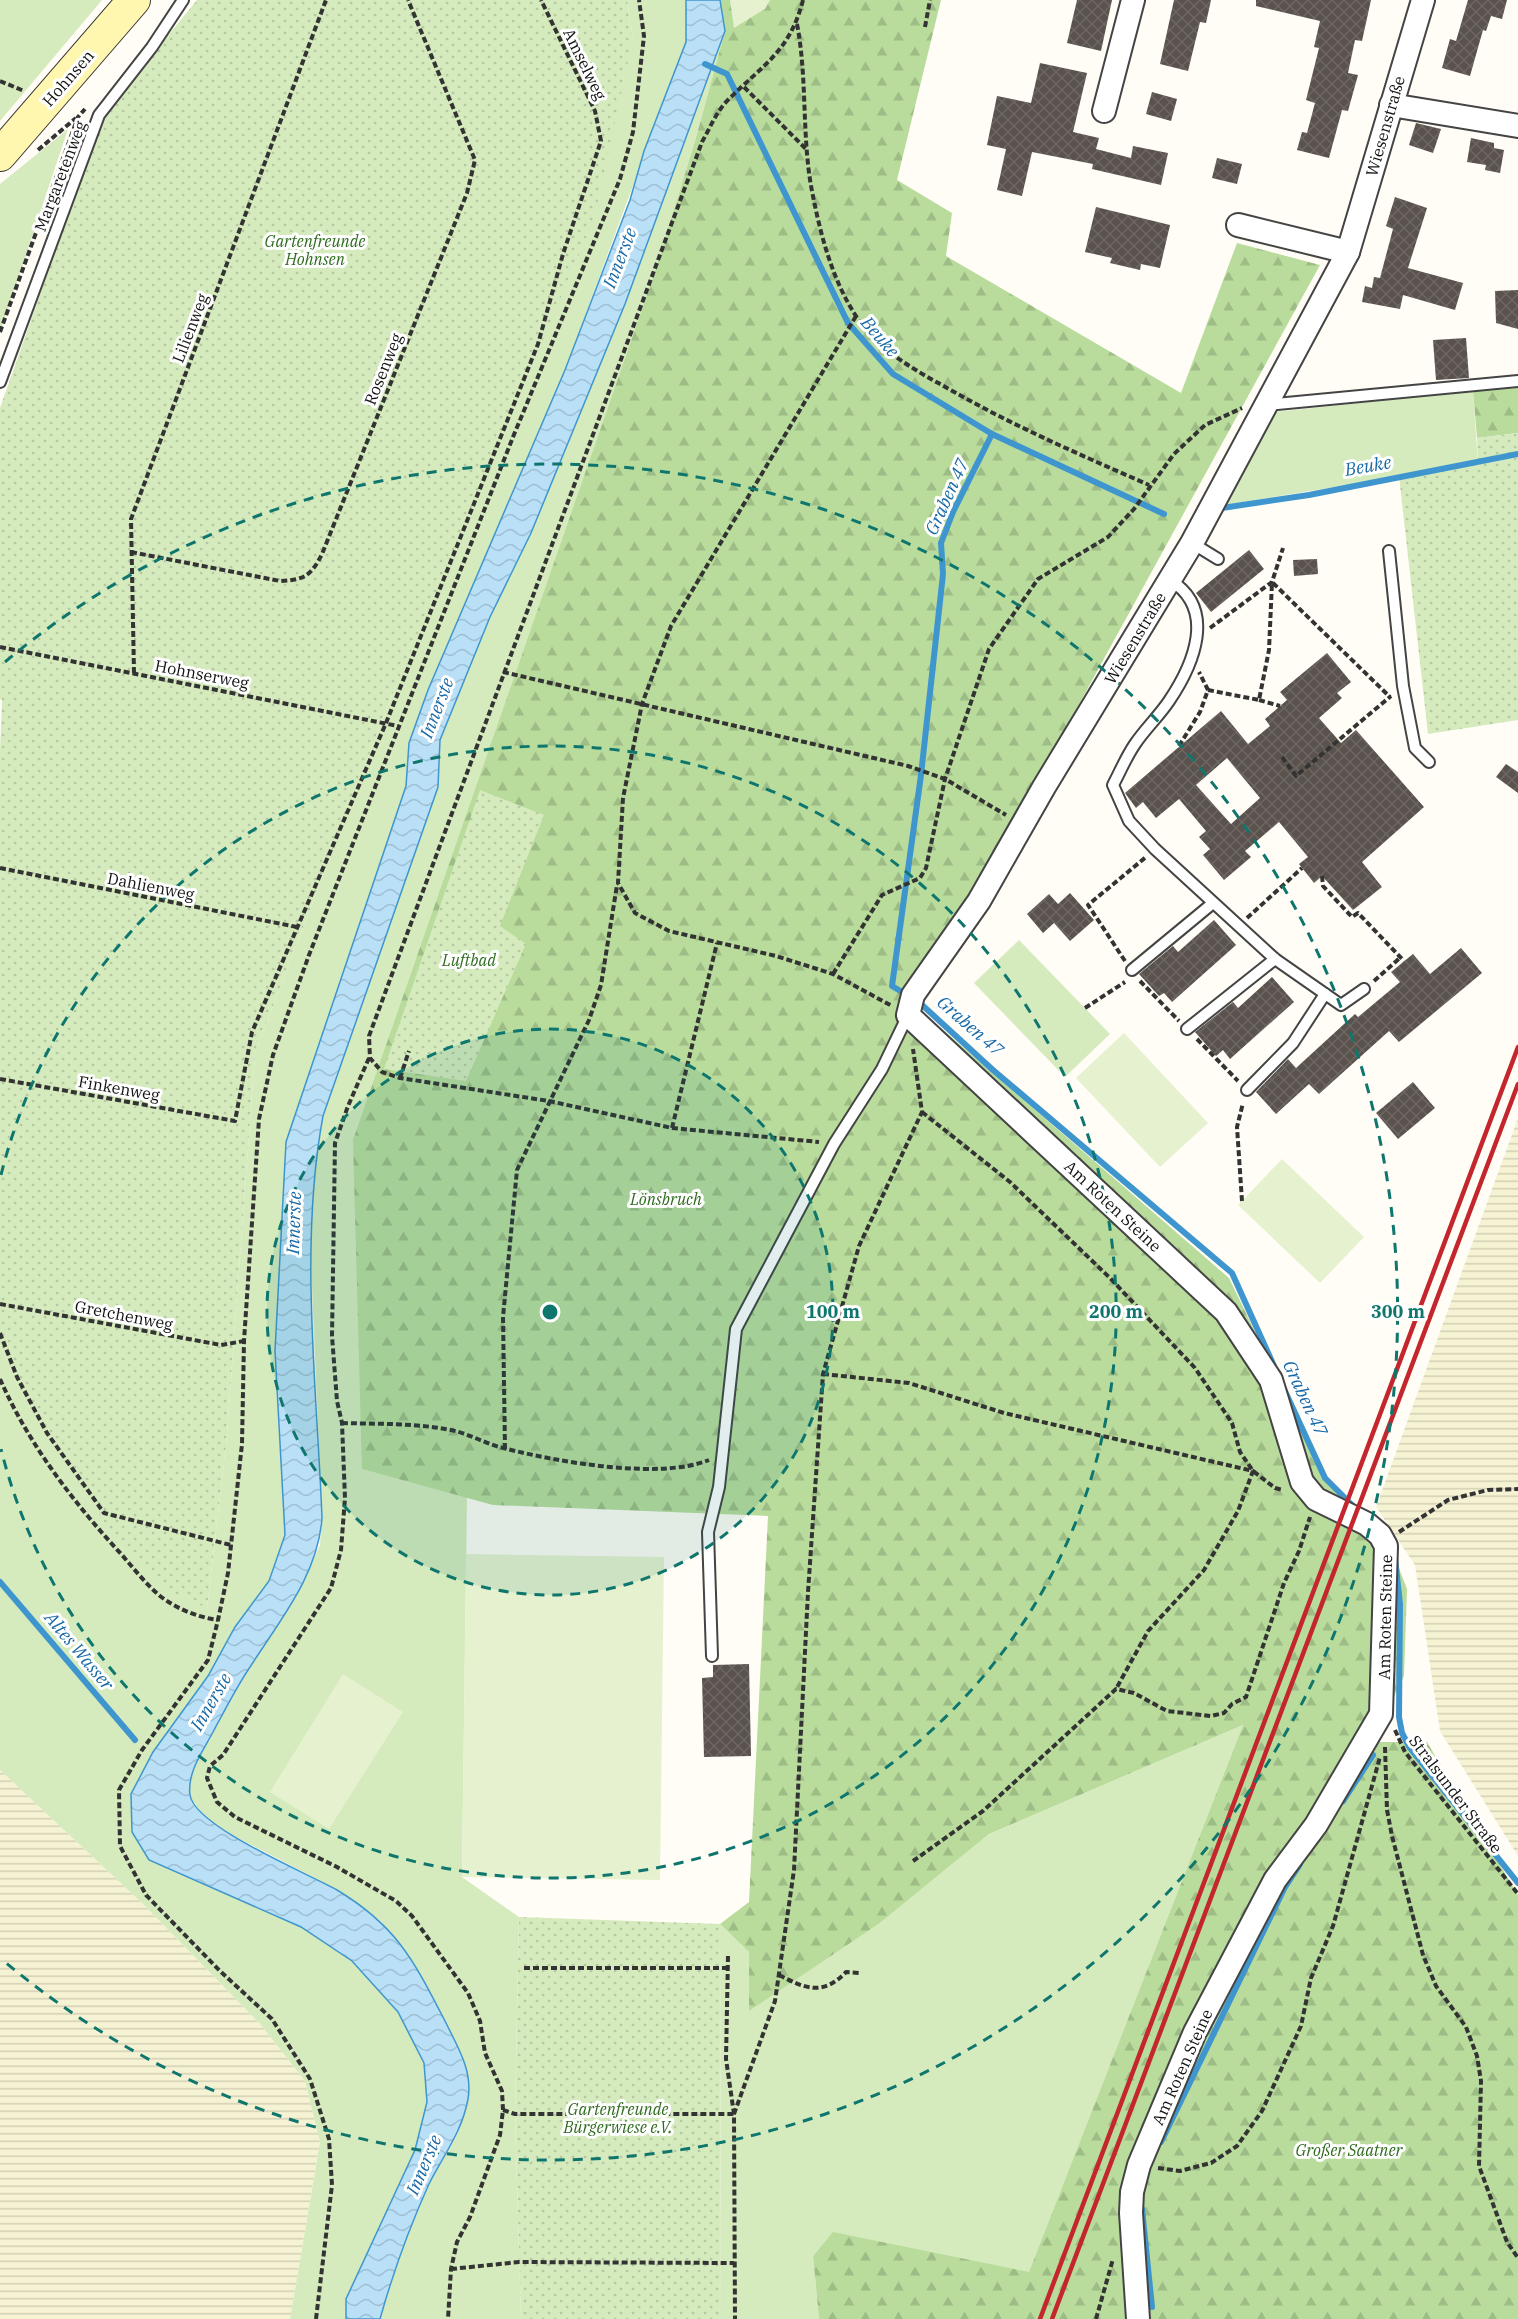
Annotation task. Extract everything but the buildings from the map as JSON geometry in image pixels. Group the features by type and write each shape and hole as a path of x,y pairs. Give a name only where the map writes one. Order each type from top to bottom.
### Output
{"main road":[{"name":"Hohnsen","path":"0,155 134,0"}],"street":[{"path":"1104,111 1133,0"},
{"name":"Wiesenstraße","path":"908,1015 913,995 979,901 1044,788 1192,543 1348,252 1423,0"},
{"path":"1390,105 1518,126"},
{"path":"1238,225 1348,252"},
{"name":"Am Roten Steine","path":"908,1015 1226,1312 1270,1380 1302,1482 1316,1499 1367,1524 1380,1535 1386,1546 1382,1709 1316,1825 1275,1880 1195,2032 1139,2165 1132,2192 1131,2213 1138,2319"}],"lane":[{"name":"Margaretenweg","path":"0,382 99,115 152,47 183,0"},
{"path":"1265,405 1518,381"},
{"path":"1192,543 1218,560"},
{"path":"1389,551 1403,686 1415,748 1429,762"},
{"path":"1170,580 1185,589 1198,612 1197,633 1192,658 1170,700 1134,745 1113,785 1130,821 1155,849 1275,959 1341,1005 1364,989"},
{"path":"1134,973 1213,903"},
{"path":"1187,1029 1275,959"},
{"path":"1246,1090 1293,1043 1325,994"},
{"path":"712,1656 708,1532 719,1487 735,1329 834,1144 882,1069 908,1015"}],"path":[{"name":"Lilienweg","path":"134,674 130,519 326,0"},
{"name":"Rosenweg","path":"131,552 280,581 299,580 314,569 322,554 466,193 475,160 408,0"},
{"name":"Amselweg","path":"386,723 538,344 563,254 601,141 595,111 541,0"},
{"path":"316,2319 332,2185 329,2139 310,2079 272,2019 220,1971 146,1895 120,1846 119,1790 142,1750 208,1660 218,1620 231,1545 242,1444 244,1341 259,1119 273,1055 398,726 620,179 633,132 644,36 639,0"},
{"path":"448,2319 451,2269 457,2242 470,2217 500,2135 503,2110 502,2091 485,2053 480,2020 468,1993 412,1916 396,1901 337,1868 235,1817 217,1802 207,1778 210,1766 223,1755 331,1588 342,1539 345,1498 342,1423 337,1401 332,1336 335,1143 370,1058 369,1036 702,142 729,98 744,87 778,52 797,24 803,0"},
{"path":"925,27 930,0"},
{"path":"797,24 804,59 807,150 812,195 828,258 856,316 897,360 1010,423 1149,485"},
{"path":"0,81 29,93"},
{"path":"744,87 807,150"},
{"path":"34,152 78,117"},
{"path":"505,1449 503,1317 517,1170 589,1020 601,985 618,884 623,798 642,704 671,626 740,514 856,316"},
{"path":"833,974 882,895 897,886 920,878 926,868 945,779 989,650 1031,588 1038,579 1108,537 1134,509 1149,485 1174,454 1205,425 1240,408 1265,405"},
{"path":"1259,700 1269,650 1272,582 1283,548"},
{"path":"1197,633 1214,627 1272,582"},
{"path":"1272,582 1390,697"},
{"name":"Hohnserweg","path":"0,647 398,726"},
{"path":"1179,746 1200,712 1208,690 1192,658"},
{"path":"503,672 908,766 945,779 999,810"},
{"path":"1282,757 1296,776 1403,686"},
{"path":"1208,690 1280,706"},
{"path":"297,927 386,723"},
{"path":"1155,849 1088,905 1134,973 1246,1090 1237,1127 1242,1201"},
{"name":"Dahlienweg","path":"0,868 297,927"},
{"path":"1238,926 1302,868"},
{"path":"1322,876 1323,886 1352,917 1358,913 1403,959 1364,989"},
{"path":"618,884 635,914 669,931 776,956 833,974 908,1015 922,1112 859,1246 823,1374 808,1592 794,1870 775,2001 734,2114"},
{"name":"Finkenweg","path":"0,1079 235,1121 252,1032 297,927"},
{"path":"672,1128 717,943"},
{"path":"1085,1008 1134,973"},
{"path":"400,1078 409,1051"},
{"path":"370,1058 382,1072 400,1078 549,1101 622,1119 672,1128 834,1144"},
{"path":"922,1112 1010,1182 1110,1278 1196,1368 1232,1423 1240,1452 1253,1472 1275,1488 1316,1499 1299,1551 1284,1582 1246,1697 1232,1704 1224,1713 1211,1716 1167,1711 1134,1693 1116,1689"},
{"name":"Gretchenweg","path":"0,1304 220,1345 244,1341"},
{"path":"0,1334 18,1377 47,1433 104,1513 231,1545"},
{"path":"823,1374 909,1383 1004,1413 1253,1472"},
{"path":"0,1379 10,1403 52,1470 102,1534 160,1596 191,1614 218,1620"},
{"path":"342,1423 391,1424 452,1430 505,1449 576,1463 690,1468 721,1455"},
{"path":"913,1861 983,1811 1116,1689 1148,1631 1204,1570 1238,1511 1253,1472"},
{"path":"1394,1535 1448,1500 1488,1490 1518,1490"},
{"path":"1139,2165 1180,2171 1211,2163 1237,2146 1262,2111 1301,2025 1311,1978 1333,1926 1381,1756 1382,1709"},
{"path":"1382,1709 1387,1810 1392,1836 1423,1954 1436,1986 1466,2027 1477,2056 1481,2081 1479,2166 1507,2242 1518,2258"},
{"name":"Stralsunder Straße","path":"1382,1709 1405,1752 1518,1894"},
{"path":"728,1956 726,2059 734,2114 735,2319"},
{"path":"524,1968 727,1968"},
{"path":"779,1975 798,1985 821,1989 836,1983 846,1972 860,1974"},
{"path":"503,2110 515,2114 734,2114"},
{"path":"1096,2319 1115,2250"},
{"path":"451,2269 519,2262 734,2263"}],"shaded area":[{"path":"1518,1118 1518,1856 1440,1731 1415,1565 1376,1507"},
{"path":"0,1770 142,1903 261,2025 305,2081 320,2142 290,2319 0,2319"}],"green space":[{"path":"0,0 102,0 0,121"},
{"name":"Gartenfreunde Hohnsen","path":"197,0 627,0 633,38 594,219 392,695 255,1053 226,1446 207,1608 161,1587 103,1520 24,1398 0,1345 0,751 2,700 0,699 0,408 93,144 113,103"},
{"path":"627,0 686,0 686,42 565,370 428,690 409,743 406,786 362,919 281,1266 275,1351 285,1535 269,1581 235,1627 208,1676 153,1752 131,1793 131,1831 149,1860 302,1927 352,1961 398,2012 424,2063 427,2102 415,2150 346,2299 346,2319 290,2319 320,2142 305,2081 261,2025 142,1903 0,1770 0,1345 24,1398 207,1608 226,1446 255,1053 392,695 633,38"},
{"name":"Lönsbruch","path":"720,0 941,0 897,180 952,213 946,256 1181,393 1237,243 1320,265 982,881 904,996 1229,1278 1322,1470 1339,1491 1385,1532 1407,1589 1404,1676 1372,1742 1427,1742 1518,1895 1518,2319 819,2319 813,2256 833,2232 1029,2272 1243,1725 989,1834 880,1923 749,2011 749,1952 720,1924 749,1902 768,1516 493,1505 362,1469 353,1140 652,281 695,141 725,31"},
{"path":"730,0 770,0 765,9 734,28"},
{"path":"725,31 695,141 652,281 362,1469 467,1497 462,1877 519,1917 515,2114 521,2319 380,2319 406,2239 430,2183 456,2137 468,2098 382,1922 338,1890 211,1824 191,1799 189,1782 198,1759 249,1669 301,1587 320,1545 322,1518 310,1239 314,1167 323,1116 438,787 440,740 490,617 531,533 625,304"},
{"path":"68,129 0,333 0,184"},
{"path":"1518,385 1518,433 1477,438 1473,391"},
{"path":"1473,391 1478,464 1218,506 1266,413"},
{"path":"1518,433 1518,720 1428,734 1399,476 1478,464 1477,438"},
{"name":"Luftbad","path":"480,790 544,815 500,926 526,944 466,1081 384,1069"},
{"path":"1019,940 1110,1034 1065,1077 974,983"},
{"path":"1124,1033 1208,1123 1160,1167 1076,1078"},
{"path":"1282,1159 1364,1237 1320,1283 1238,1205"},
{"path":"466,1554 664,1557 660,1880 462,1877"},
{"path":"343,1674 403,1712 329,1829 270,1792"},
{"path":"1243,1725 1029,2273 833,2233 813,2256 819,2319 721,2319 720,1924 749,1952 749,2010 880,1923 989,1834"},
{"name":"Gartenfreunde Bürgerwiese e.V.","path":"519,1917 720,1924 721,2319 521,2319 515,2114"}],"water":[{"name":"Innerste","path":"686,0 720,0 725,31 625,304 531,533 490,617 440,740 438,787 323,1116 312,1215 311,1266 322,1518 319,1539 313,1559 296,1596 235,1691 201,1754 191,1778 190,1795 197,1808 211,1821 254,1848 337,1890 375,1917 389,1931 402,1946 423,1980 466,2068 469,2088 465,2111 452,2143 429,2184 415,2217 380,2319 346,2319 346,2299 415,2150 427,2102 424,2063 398,2012 352,1961 301,1927 149,1860 132,1832 131,1794 153,1752 208,1676 235,1627 269,1581 285,1535 275,1351 286,1142 406,786 409,743 428,690 565,370 630,200 644,151 686,42"}],"waterway":[{"name":"Beuke","path":"705,64 727,74 848,323 893,374 992,434 1164,514"},
{"name":"Graben 47","path":"907,995 892,986 921,775 943,574 941,543 953,512 992,434"},
{"name":"Beuke","path":"1222,508 1309,495 1518,454"},
{"name":"Graben 47","path":"921,1004 993,1070 1232,1273 1274,1366"},
{"name":"Graben 47","path":"1284,1389 1325,1478 1355,1508"},
{"name":"Graben 47","path":"1395,1558 1400,1604 1399,1717 1402,1733 1410,1748 1518,1883"},
{"name":"Altes Wasser","path":"0,1582 135,1740"},
{"path":"1343,1801 1373,1755"},
{"path":"1161,2142 1285,1887 1300,1864"},
{"path":"1142,2209 1152,2307"}],"railway":[{"path":"1040,2319 1518,1047"},
{"path":"1052,2319 1518,1084"}],"park label":[{"name":"Großer Saatner","path":"1349,2150"}]}
